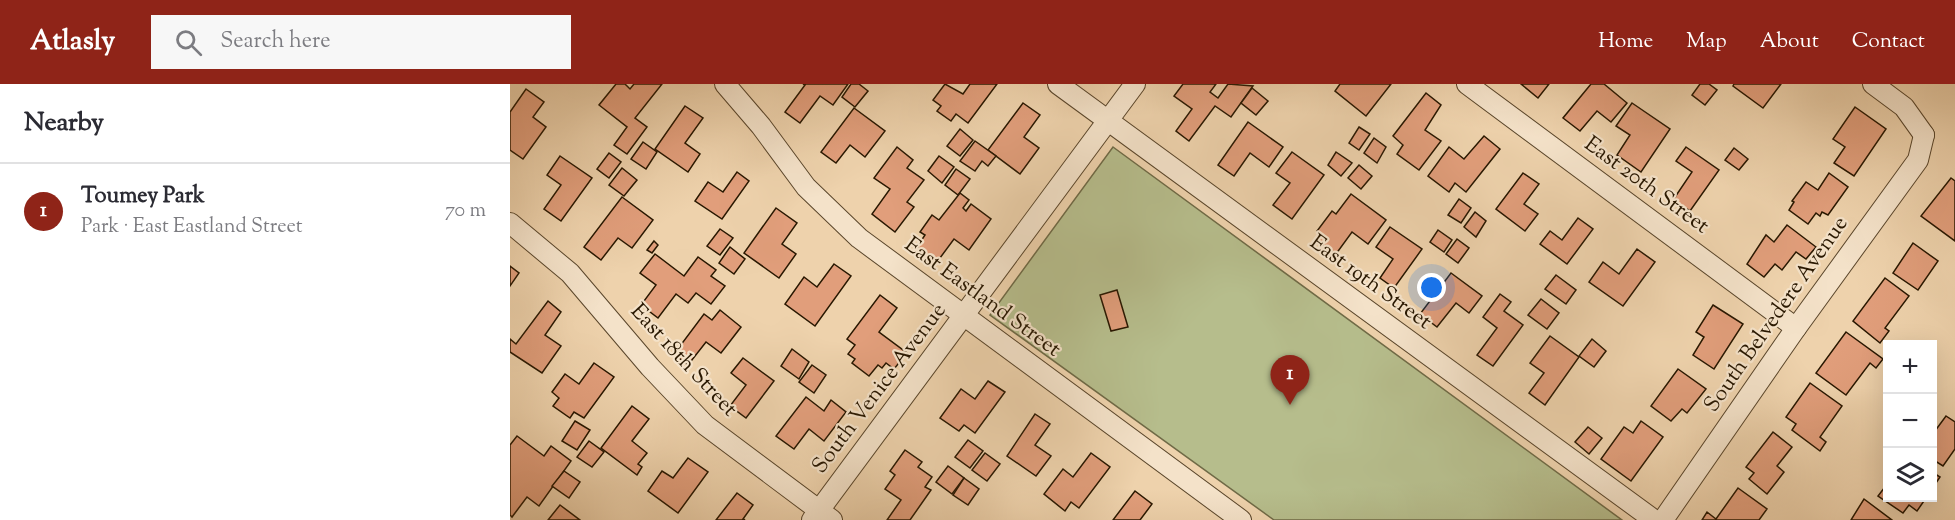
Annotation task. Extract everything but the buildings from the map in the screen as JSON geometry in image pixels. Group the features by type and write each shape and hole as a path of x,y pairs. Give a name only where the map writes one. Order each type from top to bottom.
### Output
{"street":[{"name":"East Eastland Street","path":"725,84 814,194 859,238 1241,520"},
{"name":"East 19th Street","path":"1058,84 1654,520"},
{"name":"South Venice Avenue","path":"821,517 965,315 1135,84"},
{"name":"East 20th Street","path":"1467,84 1796,328"},
{"name":"South Belvedere Avenue","path":"1663,520 1796,328 1918,160 1929,134 1904,107 1873,84"},
{"name":"East 18th Street","path":"510,223 570,273 650,367 705,425 821,517"}],"green space":[{"path":"1113,147 1622,520 1274,520 990,315"}],"place":[{"name":"Toumey Park","path":"1290,405"}]}
